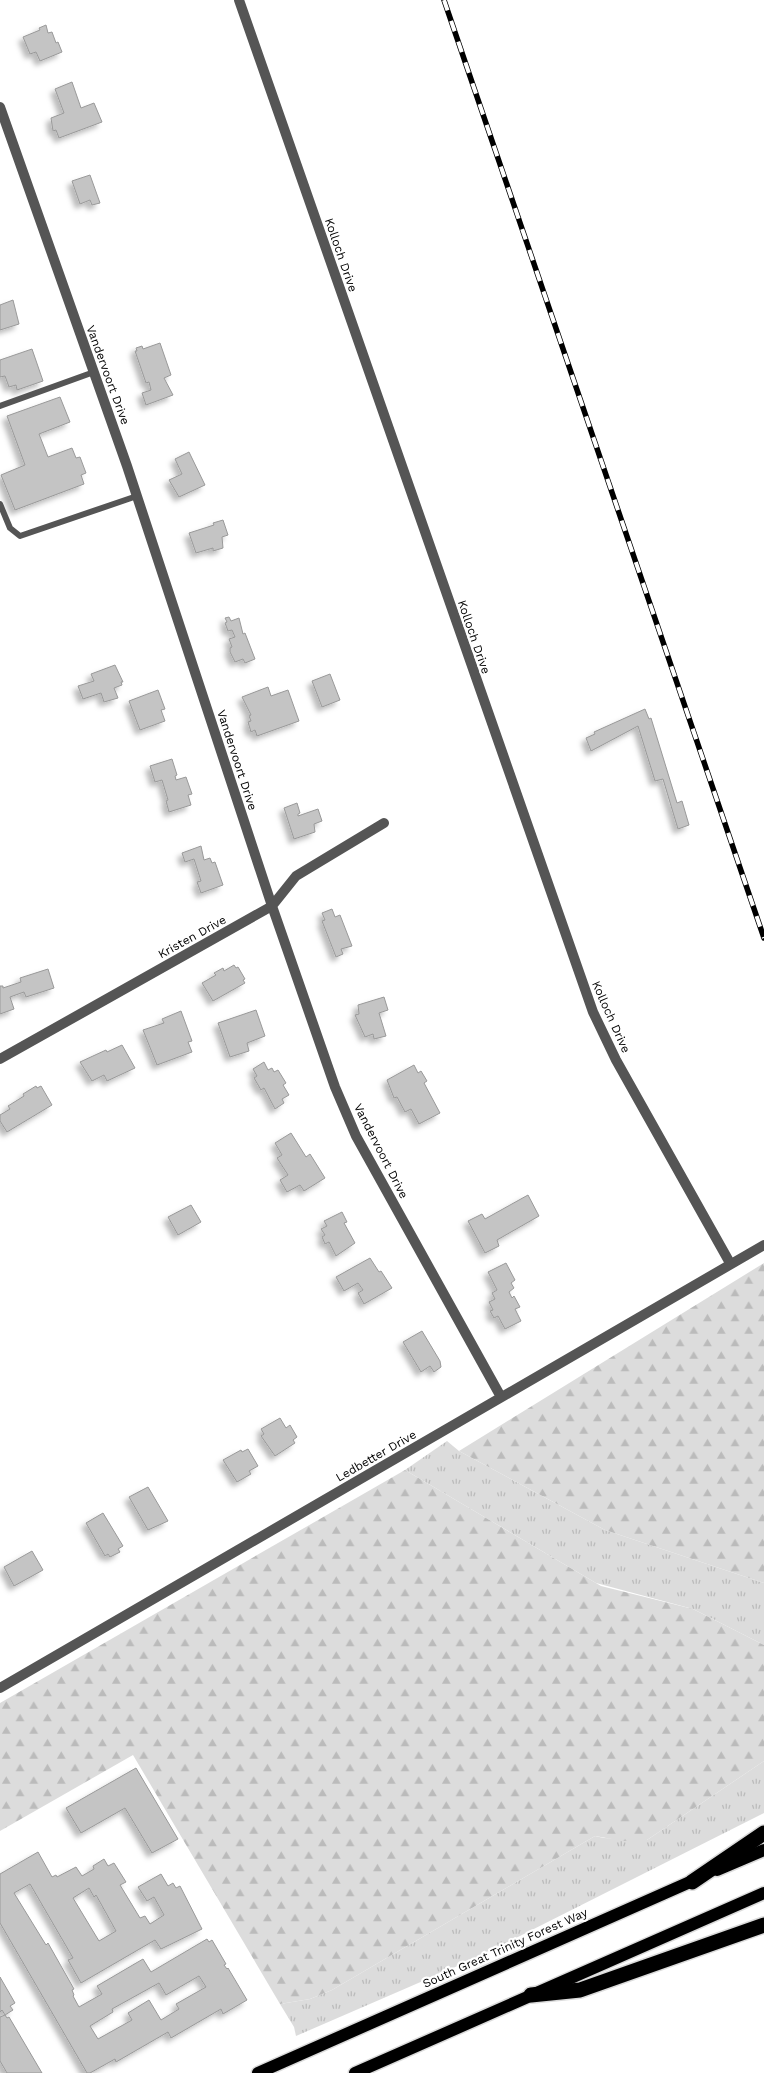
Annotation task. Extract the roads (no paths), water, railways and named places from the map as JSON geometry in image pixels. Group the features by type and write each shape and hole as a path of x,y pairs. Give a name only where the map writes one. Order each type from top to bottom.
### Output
{"highway":[{"path":"692,1882 764,1833"},
{"path":"531,1995 580,1990 764,1926"}],"main road":[{"name":"South Great Trinity Forest Way","path":"258,2073 764,1850"},
{"path":"355,2073 764,1893"}],"street":[{"name":"Kolloch Drive","path":"239,0 593,1012 616,1060 730,1263"},
{"name":"Vandervoort Drive","path":"0,107 137,496 272,906 335,1087 356,1136 501,1397"},
{"name":"Kristen Drive","path":"0,1059 272,906 296,876 384,823"},
{"name":"Ledbetter Drive","path":"0,1688 764,1245"}],"lane":[{"path":"0,406 94,372"},
{"path":"0,504 10,528 20,536 137,496"}],"railway":[{"path":"444,0 764,938"}]}
